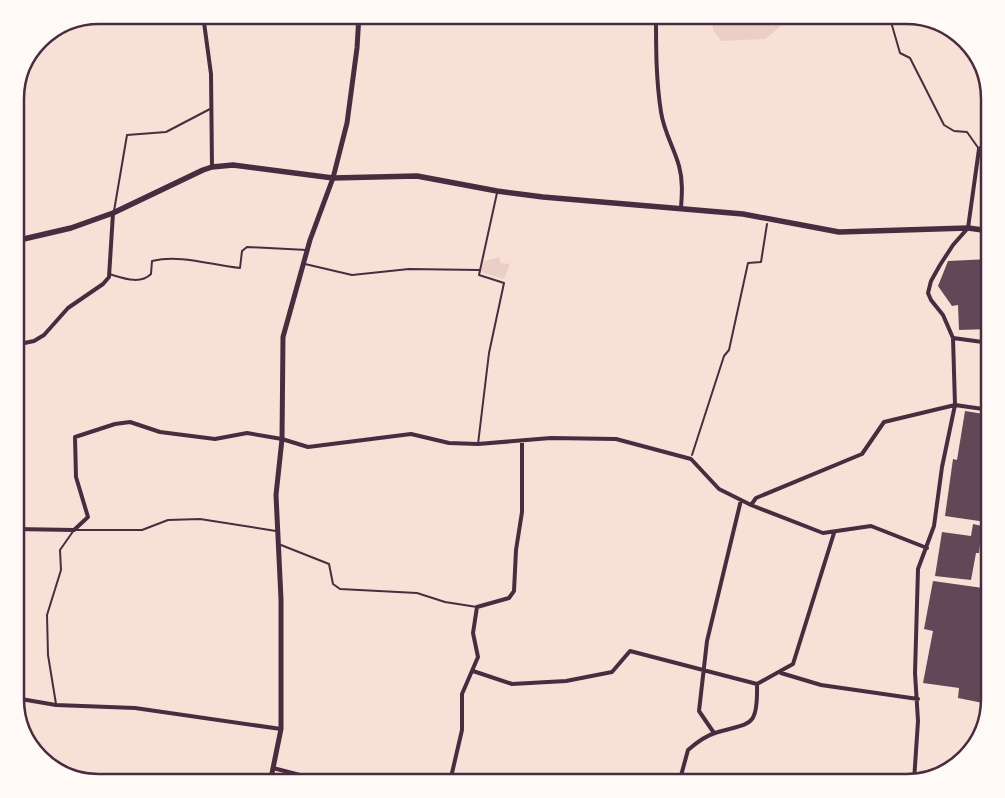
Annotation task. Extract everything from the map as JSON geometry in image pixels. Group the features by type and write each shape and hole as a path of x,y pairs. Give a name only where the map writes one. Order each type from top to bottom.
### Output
{"main road":[{"path":"24,239 71,228 113,213 212,167 234,165 333,178 417,176 498,191 768,218 839,232 968,228 981,230"}],"street":[{"path":"204,24 211,74 211,108 214,137 212,167"},
{"path":"272,774 281,729 279,544 276,494 282,439 283,337 307,250 333,178 347,123 358,24"},
{"path":"657,24 656,60 661,112 667,137 679,166 682,187 681,208"},
{"path":"914,773 918,699 915,665 918,569 934,526 942,467 955,405 953,338 943,315 928,293 931,282 940,265 953,245 968,228 979,149"},
{"path":"24,343 34,341 44,335 68,308 103,284 109,274 113,213"},
{"path":"953,338 981,342"},
{"path":"750,505 756,498 862,454 884,422 955,405 981,409"},
{"path":"24,530 74,530 88,517 76,477 75,437 130,422 160,432 215,439 247,433 282,439 308,447 411,434 431,441 478,444 550,438 616,439 691,459 720,488 741,500 823,533 834,533 871,526 926,548"},
{"path":"452,774 462,730 462,694 478,657 473,633 476,607 510,598 514,591 516,550 522,512 522,441"},
{"path":"714,733 699,711 708,641 741,500"},
{"path":"473,671 512,684 566,680 612,672 630,651 757,684 781,673 793,664 834,533"},
{"path":"781,673 821,686 918,699"},
{"path":"681,774 688,750 714,733 744,727 751,720 755,713 757,684"},
{"path":"24,700 56,705 135,708 281,729"},
{"path":"273,768 296,774"}],"lane":[{"path":"891,24 900,53 910,58 944,125 954,131 967,132 979,149"},
{"path":"113,213 127,135 166,132 211,108"},
{"path":"478,444 489,353 504,283 479,275 498,191"},
{"path":"109,274 131,280 147,278 152,274 152,261 160,259 188,260 240,268 242,251 247,247 307,250"},
{"path":"304,264 352,275 409,269 479,270"},
{"path":"56,705 48,655 47,615 61,570 60,550 74,530 142,530 168,520 200,519 278,531"},
{"path":"279,544 329,564 333,584 340,590 417,593 445,602 476,607"}],"path":[{"path":"691,459 698,432 716,386 724,356 729,350 748,263 761,262 768,218"}],"shaded area":[{"path":"713,24 780,24 780,27 765,39 721,41 713,30"},
{"path":"500,257 500,263 510,264 504,279 481,272 484,261"}],"building":[{"path":"981,259 981,329 959,330 958,305 952,306 938,286 948,261"},
{"path":"965,411 981,414 981,521 945,516 953,459 957,460"},
{"path":"973,524 981,526 979,553 976,553 971,580 935,576 942,532 971,536"},
{"path":"933,581 981,588 981,703 958,698 959,688 923,683 933,631 924,629"}]}
